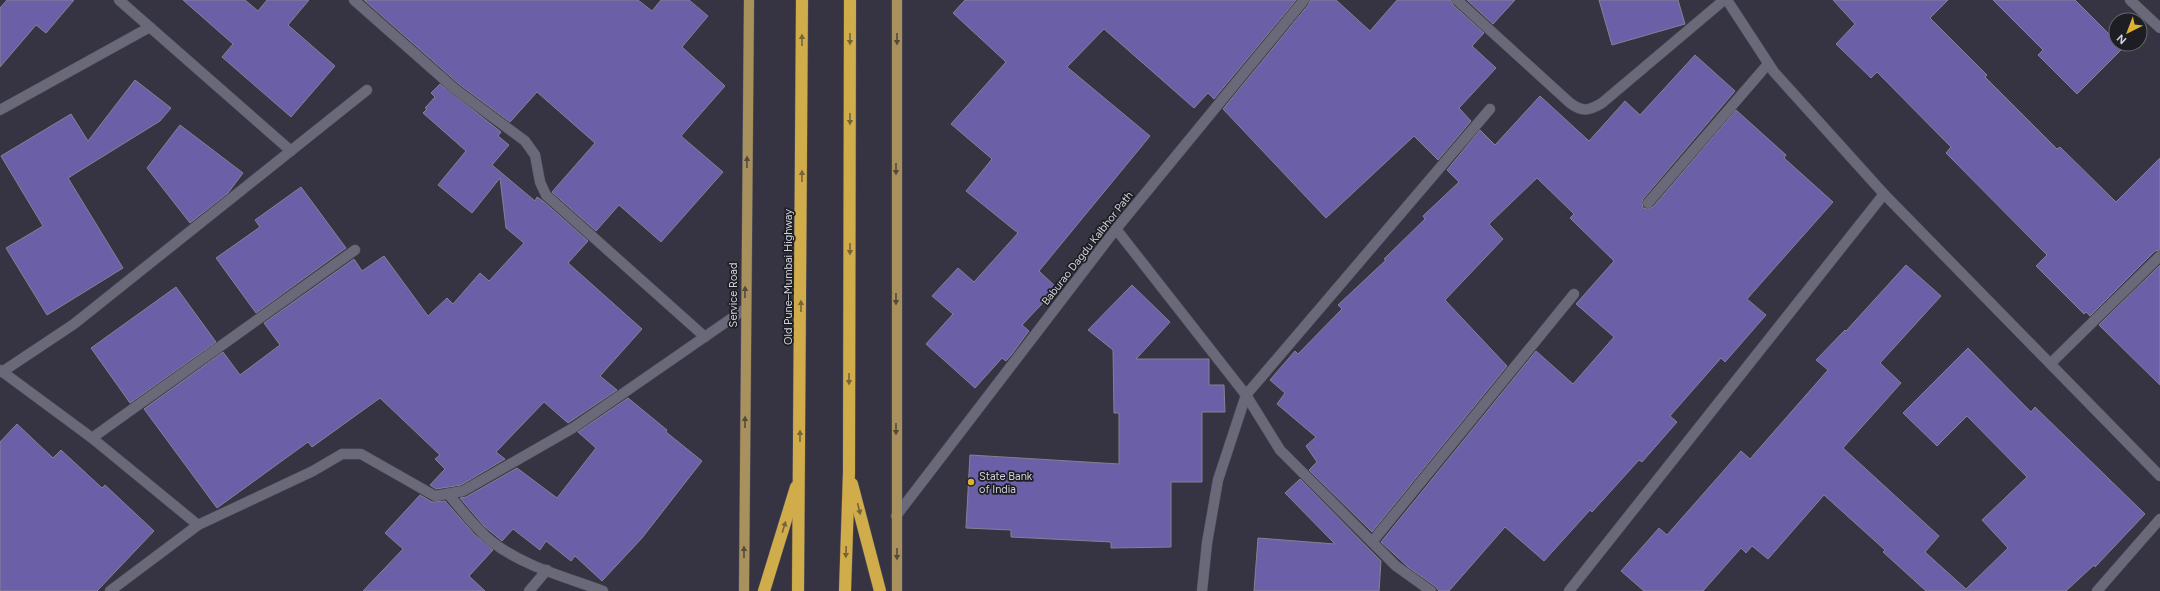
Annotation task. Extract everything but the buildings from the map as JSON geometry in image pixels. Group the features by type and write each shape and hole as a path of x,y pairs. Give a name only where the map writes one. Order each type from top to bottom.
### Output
{"highway":[{"name":"Old Pune–Mumbai Highway","path":"798,591 802,0"},
{"path":"845,591 849,472 850,0"},
{"path":"849,472 880,591"},
{"path":"764,591 799,475"}],"main road":[{"name":"Service Road","path":"744,591 745,309 749,0"},
{"path":"896,0 897,591"}],"street":[{"path":"119,0 291,151"},
{"path":"354,0 455,89 525,141 536,155 540,182 546,195 705,337"},
{"name":"Baburao Dagdu Kalbhor Path","path":"896,516 1116,229 1304,0"},
{"path":"1457,0 1570,104 1581,110 1592,109 1602,103 1726,0 1768,64 1884,194 2160,476"},
{"path":"2130,0 2160,28"},
{"path":"0,110 150,27"},
{"path":"1648,203 1768,64"},
{"path":"198,525 92,438 1,371 74,324 367,90"},
{"path":"1202,591 1207,543 1218,480 1246,394 1490,109"},
{"path":"1569,591 1884,194"},
{"path":"1116,229 1246,394 1280,450 1396,566 1431,591"},
{"path":"92,438 355,250"},
{"path":"2051,364 2160,256"},
{"path":"1372,542 1574,294"},
{"path":"110,591 198,525 312,471 342,454 361,454 435,496 449,495 463,491 573,428 745,309"},
{"path":"449,495 490,540 510,554 603,591"},
{"path":"2097,591 2160,519"},
{"path":"529,591 547,570"}],"place":[{"name":"State Bank of India","path":"971,482"}]}
